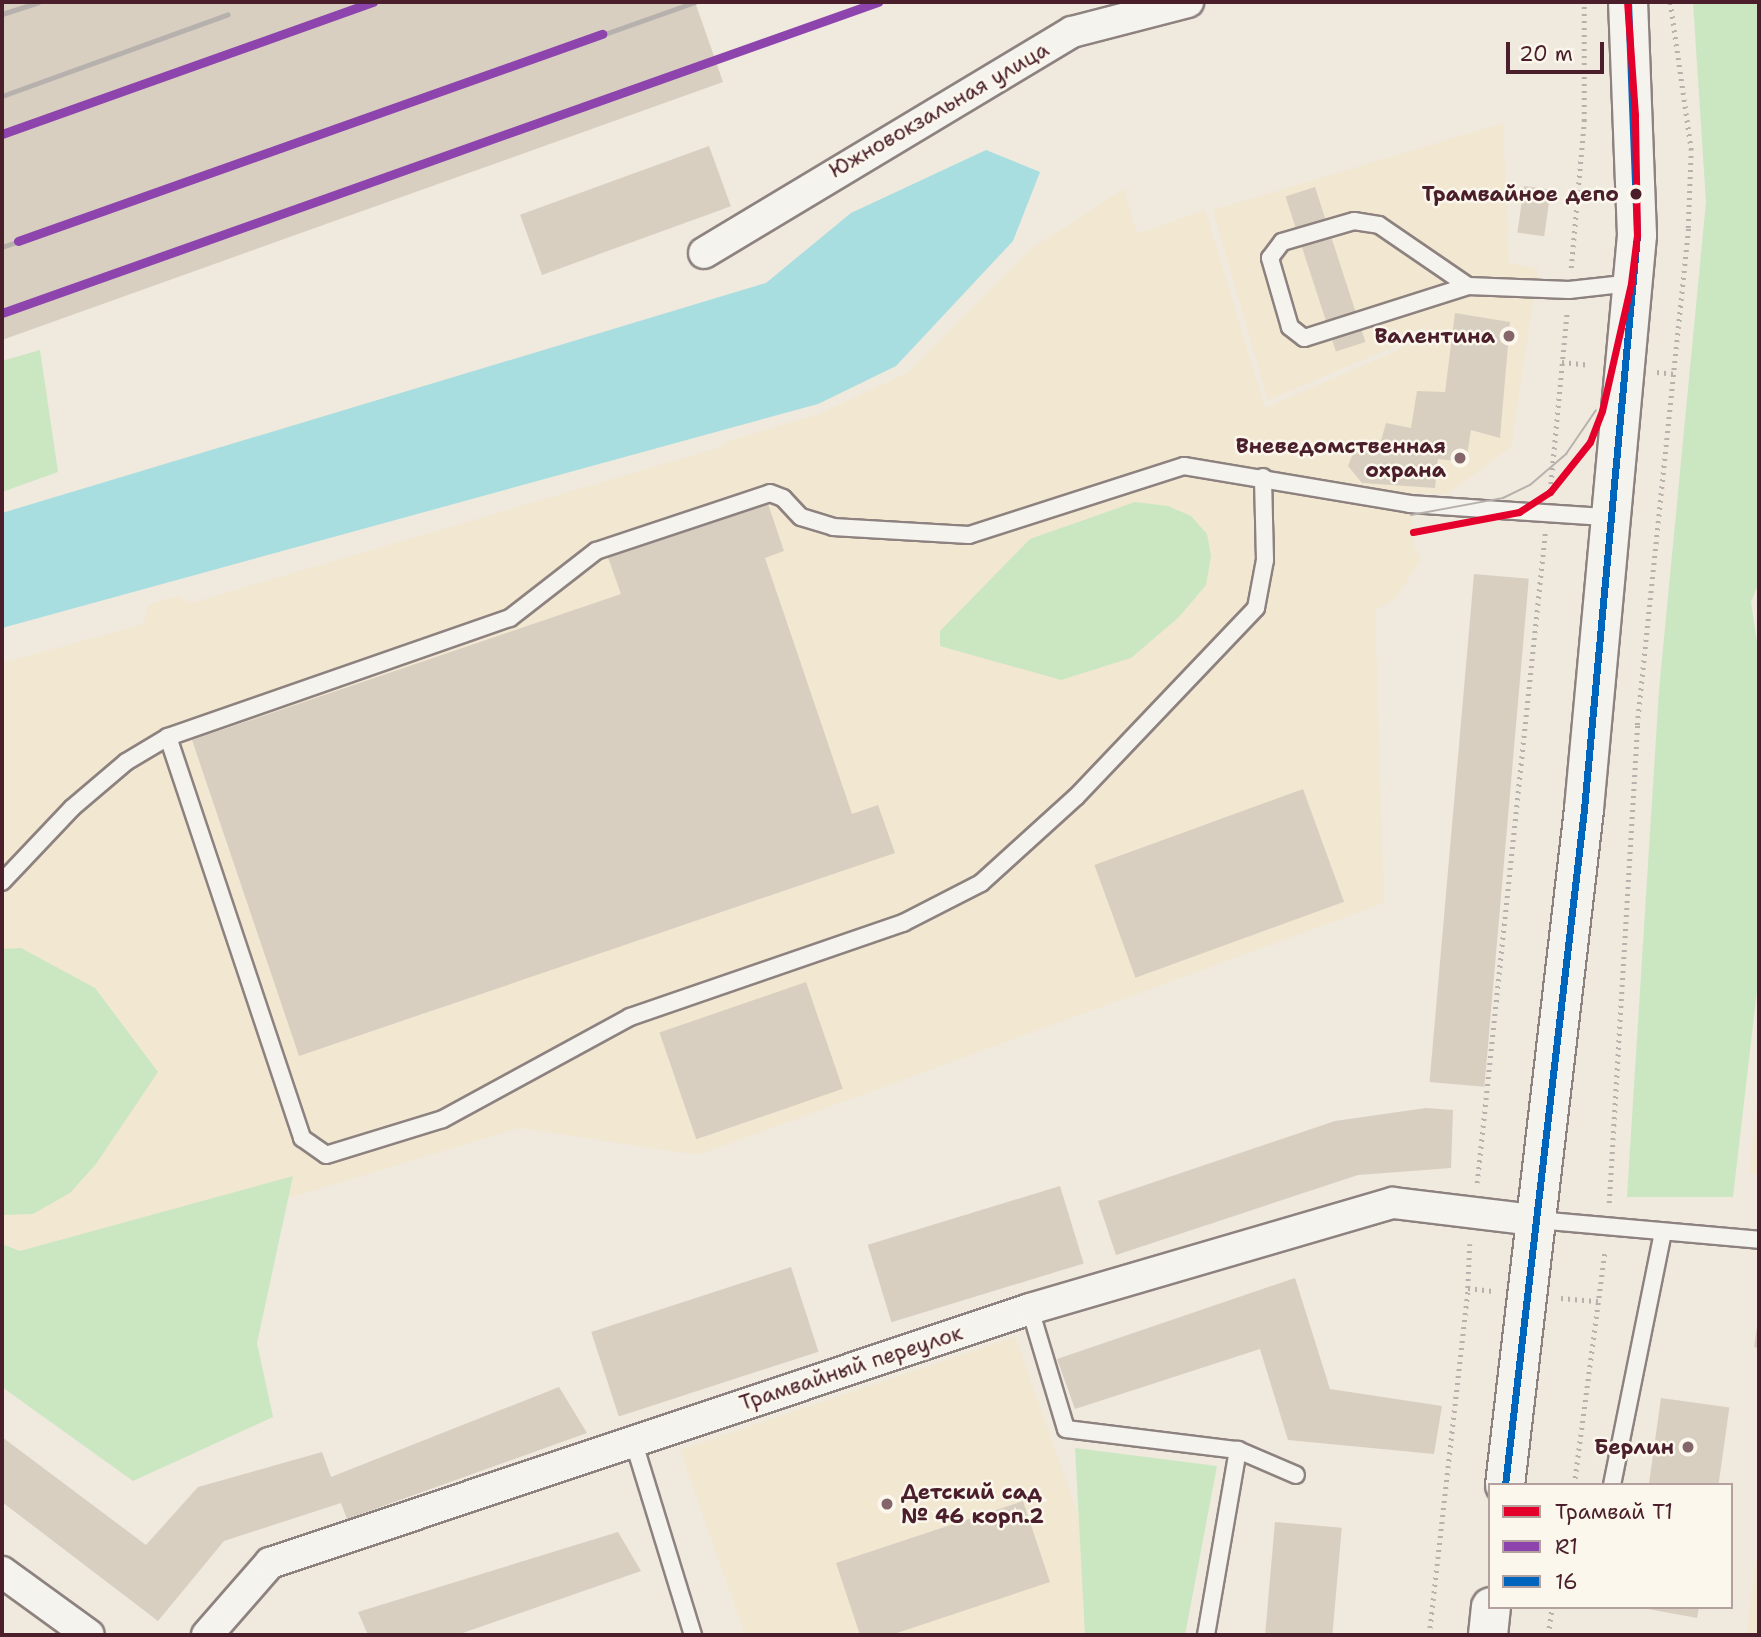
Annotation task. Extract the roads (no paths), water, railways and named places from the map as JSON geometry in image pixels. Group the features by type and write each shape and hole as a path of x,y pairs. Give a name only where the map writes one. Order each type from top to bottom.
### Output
{"main road":[{"path":"1505,1483 1584,809 1608,517 1637,235 1637,149 1628,2"},
{"path":"1488,1635 1491,1609"}],"street":[{"name":"Южновокзальная улица","path":"704,253 1072,32 1188,2"},
{"name":"Трамвайный переулок","path":"207,1635 270,1563 1030,1309 1393,1203 1471,1216 1534,1220"},
{"path":"2,1572 89,1635"}],"lane":[{"path":"1468,286 1379,225 1354,221 1282,242 1270,258 1290,327 1304,338 1468,286 1569,290 1631,283"},
{"path":"2,882 72,808 126,762 168,737 510,618 596,551 770,493 783,498 801,517 832,527 969,535 1184,466 1263,477 1410,505 1608,517"},
{"path":"168,737 302,1138 326,1155 443,1119 630,1017 903,923 981,883 1076,797 1256,608 1265,560 1263,477"},
{"path":"1534,1220 1759,1240"},
{"path":"1612,1483 1663,1232"},
{"path":"1030,1309 1066,1429 1238,1450 1296,1475"},
{"path":"633,1440 693,1635"},
{"path":"1206,1635 1238,1450"}],"water":[{"path":"986,150 1040,172 1013,241 896,366 818,404 2,628 2,513 766,283 851,213"}],"tram line":[{"path":"1413,532 1519,512 1550,492 1590,442 1602,411 1631,283 1637,235 1635,115 1627,2"},
{"name":"T1","path":"1413,532 1519,512 1550,492 1590,442 1602,411 1631,283 1637,235 1635,115 1627,2"},
{"path":"1411,515 1503,498 1530,485 1566,454 1596,410"}],"railway":[{"path":"2,14 38,2"},
{"path":"2,134 373,2"},
{"path":"2,247 695,2"},
{"path":"2,313 878,2"},
{"path":"2,96 228,14"}],"place":[{"name":"Трамвайное депо","path":"1636,194"},
{"name":"Валентина","path":"1509,336"},
{"name":"Вневедомственная охрана","path":"1460,458"},
{"name":"Берлин","path":"1688,1447"},
{"name":"Детский сад № 46 корп.2","path":"887,1504"}]}
